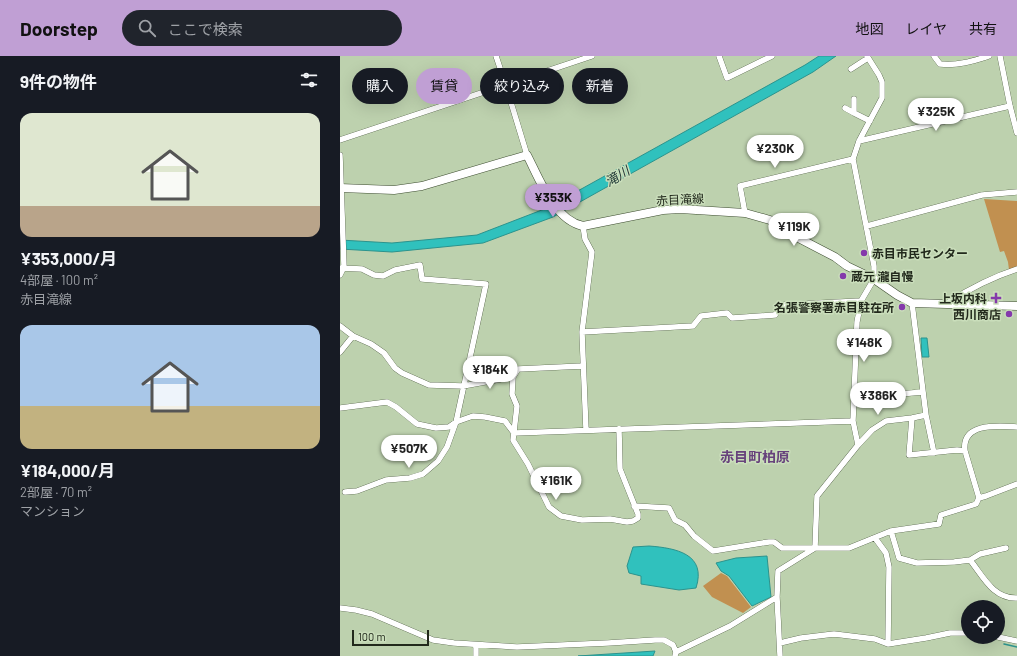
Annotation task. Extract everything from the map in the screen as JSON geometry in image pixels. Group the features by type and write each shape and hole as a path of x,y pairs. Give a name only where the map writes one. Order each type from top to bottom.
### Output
{"main road":[{"path":"341,188 394,190 422,186 527,155 551,202 568,219 583,226"},
{"name":"赤目滝線","path":"583,226 663,210 680,209 745,212 770,220 785,231 835,257 847,266 874,279 897,295 912,303 1017,306"}],"street":[{"path":"496,56 500,68"},
{"path":"558,68 592,56"},
{"path":"719,56 727,78 772,56"},
{"path":"934,56 940,64 948,65 967,63 990,56"},
{"path":"1000,56 1017,133"},
{"path":"850,69 867,57 882,82 882,98 859,141 853,159 868,226 874,266 874,279 861,300 857,322 852,421 858,445"},
{"path":"340,140 480,94"},
{"path":"854,99 854,112"},
{"path":"511,104 527,155"},
{"path":"859,141 1010,106"},
{"path":"845,108 870,121"},
{"path":"340,155 343,240 343,260 340,275"},
{"path":"745,212 740,186 853,159"},
{"path":"868,226 982,194 1017,192"},
{"path":"583,226 585,239 592,252 582,332 586,430"},
{"path":"342,267 362,270 374,275 383,276 395,270 420,265 422,279 486,284 456,422 447,447 438,461 423,474 410,478 386,480 357,491 345,492"},
{"path":"948,303 971,288 1017,269"},
{"path":"582,332 693,326 701,316 727,313 732,318 775,315 781,305 861,300"},
{"path":"912,303 926,415 934,453"},
{"path":"340,326 353,336 371,344 384,353 395,368 402,374 429,385 463,386 513,376"},
{"path":"340,352 353,336"},
{"path":"583,366 518,368 513,376 512,394 517,406 513,440 528,464 549,507 561,516 582,520 610,519 627,522 638,518 638,514 620,469 619,429"},
{"path":"888,396 923,392"},
{"path":"340,408 387,402 418,424 436,428 449,427 456,422 473,416 485,417 506,421 514,433"},
{"path":"815,548 817,496 858,445 872,430 886,421 926,415"},
{"path":"912,418 909,455 957,450 965,451"},
{"path":"514,433 852,421"},
{"path":"634,506 669,508 675,520 686,525 694,536 713,551 769,542 774,542 782,548 849,548 892,531 939,524 940,515 976,504 979,498 965,451 965,441 969,434 977,430 994,426 1017,427"},
{"path":"979,498 1017,484"},
{"path":"892,531 899,558 917,564 970,560 980,554 1006,548"},
{"path":"875,538 886,553 890,567 888,644"},
{"path":"780,656 777,597 778,571 815,548"},
{"path":"970,560 991,588 1009,598 1017,598"},
{"path":"340,608 372,614 433,640 476,645 517,647 664,640 673,645 675,654 730,626 777,597"},
{"path":"780,643 801,638 834,634 875,639 888,644 950,633 961,633"},
{"path":"1005,639 1017,642"},
{"path":"476,645 476,656"}],"shaded area":[{"path":"984,199 1017,201 1017,267 1009,270 1004,251 1000,252"},
{"path":"721,573 727,576 751,607 743,613 712,597 703,586"}],"water":[{"name":"滝川","path":"819,56 836,56 813,72 553,217 483,243 392,252 340,249 340,240 392,243 477,235 547,208"},
{"path":"921,338 927,338 929,357 922,357"},
{"path":"649,546 679,551 693,560 697,567 698,577 696,588 679,590 641,584 641,576 629,573 627,566 633,547"},
{"path":"767,556 771,597 752,606 729,576 721,571 716,563 736,558"},
{"path":"655,651 653,656 578,656"}],"waterway":[{"path":"1004,644 1017,647"}],"place":[{"name":"赤目市民センター","path":"864,253"},
{"name":"蔵元 瀧自慢","path":"843,276"},
{"name":"上坂内科","path":"996,298"},
{"name":"名張警察署赤目駐在所","path":"902,307"},
{"name":"西川商店","path":"1009,314"}],"district":[{"name":"赤目町柏原","path":"755,456"}]}
